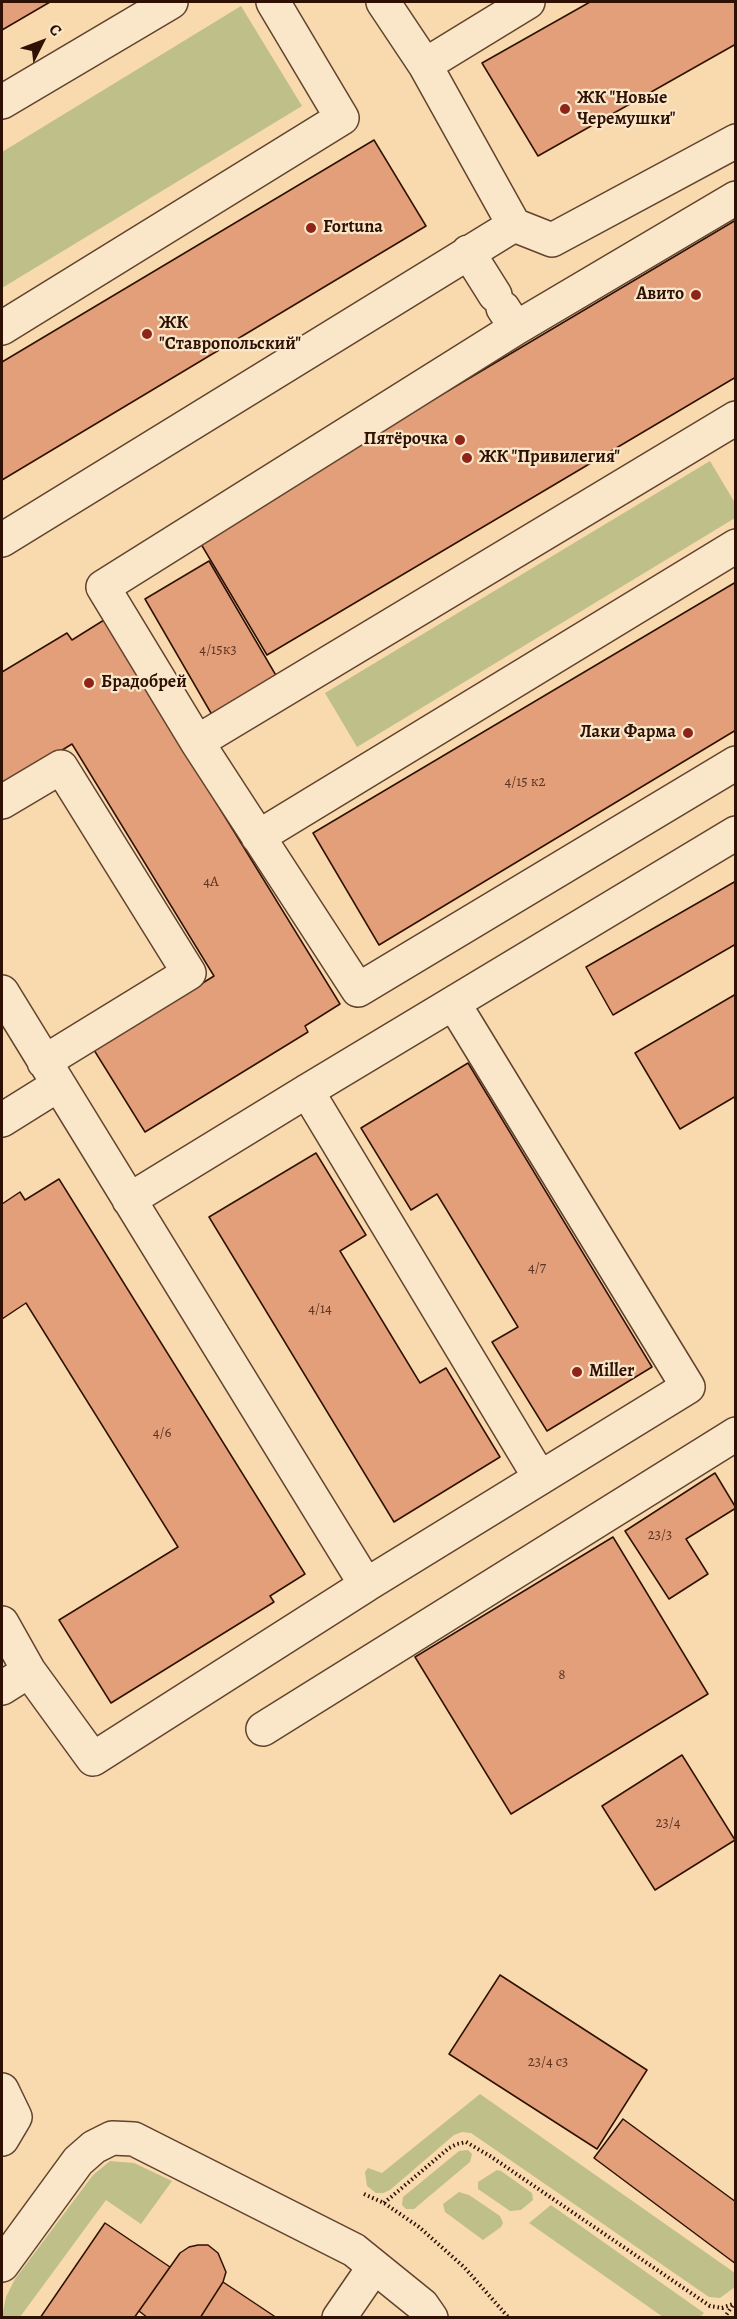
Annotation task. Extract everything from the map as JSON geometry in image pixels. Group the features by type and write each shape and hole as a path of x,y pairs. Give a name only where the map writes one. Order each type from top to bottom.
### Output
{"lane":[{"path":"2,102 171,2"},
{"path":"2,328 342,118 273,2"},
{"path":"383,2 425,65 514,225 552,240 735,141"},
{"path":"425,65 528,2"},
{"path":"735,198 505,310 103,587 197,742 358,990 735,762"},
{"path":"2,540 514,225"},
{"path":"468,252 505,310"},
{"path":"197,742 735,418"},
{"path":"258,837 735,546"},
{"path":"2,802 61,767 189,973 51,1073 2,1120"},
{"path":"129,1200 307,1090 735,834"},
{"path":"2,992 366,1585"},
{"path":"2,1623 29,1671 93,1759 366,1585 688,1386 454,1004"},
{"path":"307,1090 540,1478"},
{"path":"263,1729 735,1434"},
{"path":"2,1688 29,1671"},
{"path":"2,2091 15,2117 2,2139"},
{"path":"2,2265 78,2161 94,2147 112,2138 134,2139 354,2250 422,2305 431,2318"},
{"path":"339,2318 374,2267"}],"path":[{"path":"384,2203 449,2148 466,2142 710,2306 722,2308 734,2304"},
{"path":"364,2194 384,2203 419,2227 464,2267 509,2318"},
{"path":"724,2318 734,2304"}],"green space":[{"path":"241,6 302,106 2,288 2,152"},
{"path":"710,461 735,503 735,518 357,747 325,693"},
{"path":"480,2094 735,2273 735,2287 720,2298 709,2297 471,2133 462,2132 454,2135 390,2190 376,2193 367,2186 365,2172 368,2168 382,2173"},
{"path":"468,2150 472,2154 470,2162 414,2209 406,2209 402,2205 403,2197 459,2151"},
{"path":"110,2161 134,2163 172,2181 141,2224 106,2200 20,2317 2,2317 6,2297 15,2279 93,2175"},
{"path":"497,2170 532,2193 533,2200 521,2210 510,2211 478,2189 478,2182"},
{"path":"459,2192 469,2195 500,2216 503,2223 501,2227 483,2240 445,2212 443,2204"},
{"path":"551,2205 704,2313 700,2317 663,2317 529,2223"}],"building":[{"path":"2,2 50,2 2,30"},
{"name":"ЖК \"Новые Черемушки\"","path":"590,2 736,2 736,44 538,156 482,63"},
{"name":"ЖК \"Ставропольский\"","path":"374,140 426,226 2,480 2,362"},
{"name":"ЖК \"Привилегия\"","path":"736,220 736,377 267,655 198,539"},
{"path":"209,561 291,701 226,739 145,599"},
{"path":"736,582 736,730 379,945 313,833"},
{"path":"104,620 340,1004 305,1026 308,1032 145,1132 94,1050 214,976 72,744 2,787 2,672 67,633 72,640"},
{"path":"736,881 736,944 613,1015 586,967"},
{"path":"736,994 736,1096 680,1129 635,1053"},
{"path":"468,1063 652,1367 547,1431 492,1342 518,1327 437,1194 411,1210 361,1128"},
{"path":"316,1153 366,1235 340,1251 420,1383 446,1368 500,1457 394,1522 209,1217"},
{"path":"59,1179 305,1574 270,1596 274,1602 111,1703 59,1620 178,1547 26,1303 2,1319 2,1204 20,1192 25,1200"},
{"path":"715,1473 736,1508 686,1539 708,1574 669,1599 625,1531"},
{"path":"613,1537 708,1694 511,1814 415,1657"},
{"path":"682,1755 735,1840 655,1890 602,1806"},
{"path":"500,1975 647,2070 597,2149 449,2054"},
{"path":"623,2119 736,2202 736,2264 594,2158"},
{"path":"105,2223 170,2267 134,2318 40,2318"},
{"path":"208,2245 218,2253 226,2272 223,2282 200,2318 148,2318 139,2311 180,2253 189,2247"},
{"path":"223,2282 277,2318 200,2318"}],"place":[{"name":"ЖК \"Новые Черемушки\"","path":"565,109"},
{"name":"Fortuna","path":"311,228"},
{"name":"Авито","path":"696,295"},
{"name":"ЖК \"Ставропольский\"","path":"147,334"},
{"name":"Пятёрочка","path":"460,440"},
{"name":"ЖК \"Привилегия\"","path":"467,458"},
{"name":"Брадобрей","path":"89,683"},
{"name":"Лаки Фарма","path":"688,733"},
{"name":"Miller","path":"577,1372"}]}
